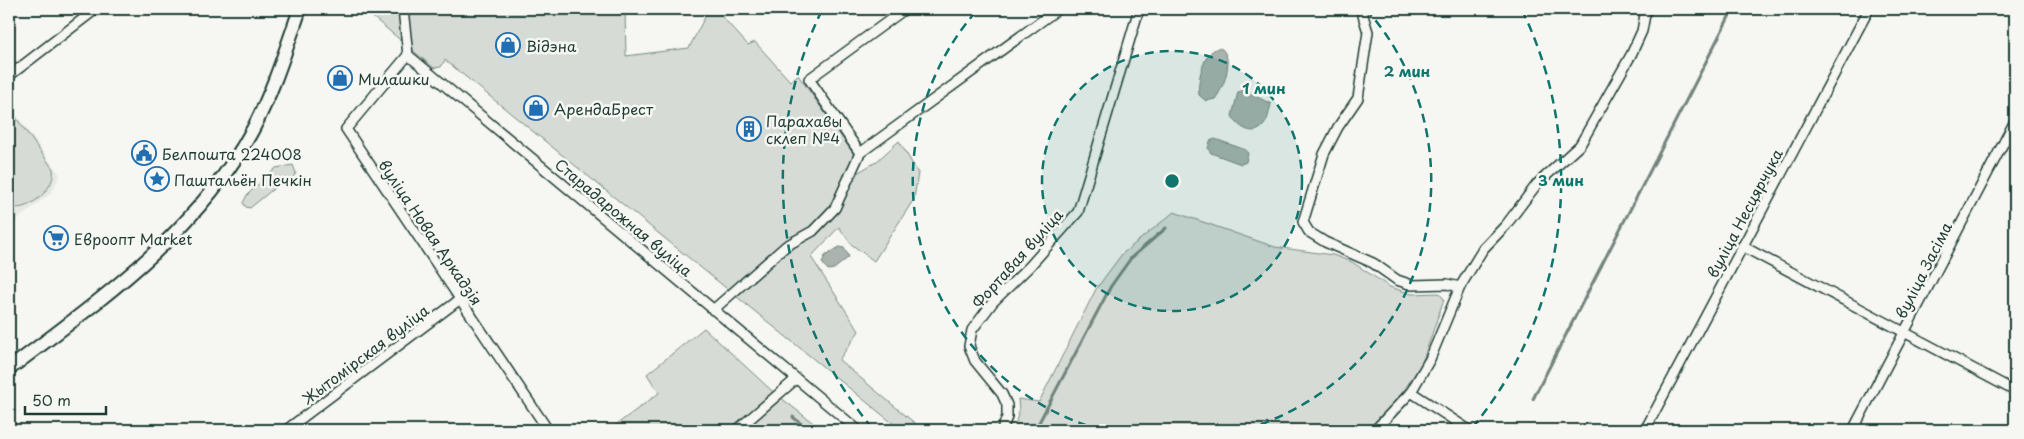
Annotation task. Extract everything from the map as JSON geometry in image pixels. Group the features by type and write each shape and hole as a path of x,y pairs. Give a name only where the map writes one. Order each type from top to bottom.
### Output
{"main road":[{"path":"9,368 129,277 191,216 223,175 253,129 278,73 300,9"}],"street":[{"path":"9,76 96,9"},
{"path":"403,9 408,55"},
{"path":"860,153 809,79 905,9"},
{"path":"714,310 786,246 814,231 835,208 860,153 1058,9"},
{"name":"Фортавая вуліца","path":"1002,430 1007,417 1007,405 1002,394 975,361 969,346 972,330 994,302 1030,267 1078,212 1139,9"},
{"path":"1361,9 1368,32 1358,98 1338,127 1324,154 1303,222 1309,232 1373,263 1397,280 1412,285 1447,284 1460,287"},
{"path":"1375,430 1411,392 1430,359 1460,287 1483,249 1506,225 1537,184 1580,146 1631,55 1642,30 1646,9"},
{"name":"вуліца Несцярчука","path":"1645,430 1869,9"},
{"name":"вуліца Новая Аркадзія","path":"408,55 346,129 548,430"},
{"name":"Старадарожная вуліца","path":"408,55 858,430"},
{"name":"вуліца Засіма","path":"1853,430 1906,333 2015,121"},
{"path":"1742,246 2015,391"},
{"name":"Жытомірская вуліца","path":"286,430 459,300"},
{"path":"738,430 796,380"},
{"path":"1411,392 1469,430"}],"shaded area":[{"path":"363,9 625,9 626,56 689,48 709,9 715,9 748,45 755,42 790,81 798,75 853,153 857,173 876,162 899,141 918,173 914,199 874,261 851,244 839,227 811,257 859,331 839,360 923,430 901,430 445,60 441,67 434,68"},
{"path":"1218,48 1222,49 1226,54 1226,74 1222,88 1215,99 1206,101 1199,95 1200,75 1208,55"},
{"path":"1244,90 1271,104 1266,122 1258,130 1249,131 1241,127 1232,116 1238,92"},
{"path":"9,105 60,175 51,193 9,226"},
{"path":"9,108 53,169 53,177 45,192 31,204 16,208 9,206"},
{"path":"1215,139 1246,150 1248,153 1246,162 1241,164 1211,153 1208,149 1210,141"},
{"path":"293,165 296,173 291,180 278,185 250,208 246,207 243,203 247,195 276,168"},
{"path":"1174,212 1275,247 1333,255 1352,262 1390,287 1412,294 1439,293 1444,299 1422,363 1392,408 1370,430 1014,430 1019,410 1018,399 1039,402 1096,289 1122,254"},
{"path":"839,247 844,248 849,257 834,269 828,270 822,263 825,256"},
{"path":"704,328 771,390 822,430 609,430 659,393 647,374"}],"waterway":[{"path":"1533,399 1733,9"},
{"path":"1035,430 1111,286 1131,258 1166,228"},
{"path":"793,417 808,430"}],"place":[{"name":"Відэна","path":"508,45"},
{"name":"Милашки","path":"340,78"},
{"name":"АрендаБрест","path":"536,108"},
{"name":"Парахавы склеп №4","path":"749,129"},
{"name":"Белпошта 224008","path":"144,153"},
{"name":"Паштальён Печкін","path":"157,179"},
{"name":"Евроопт Market","path":"56,238"}]}
